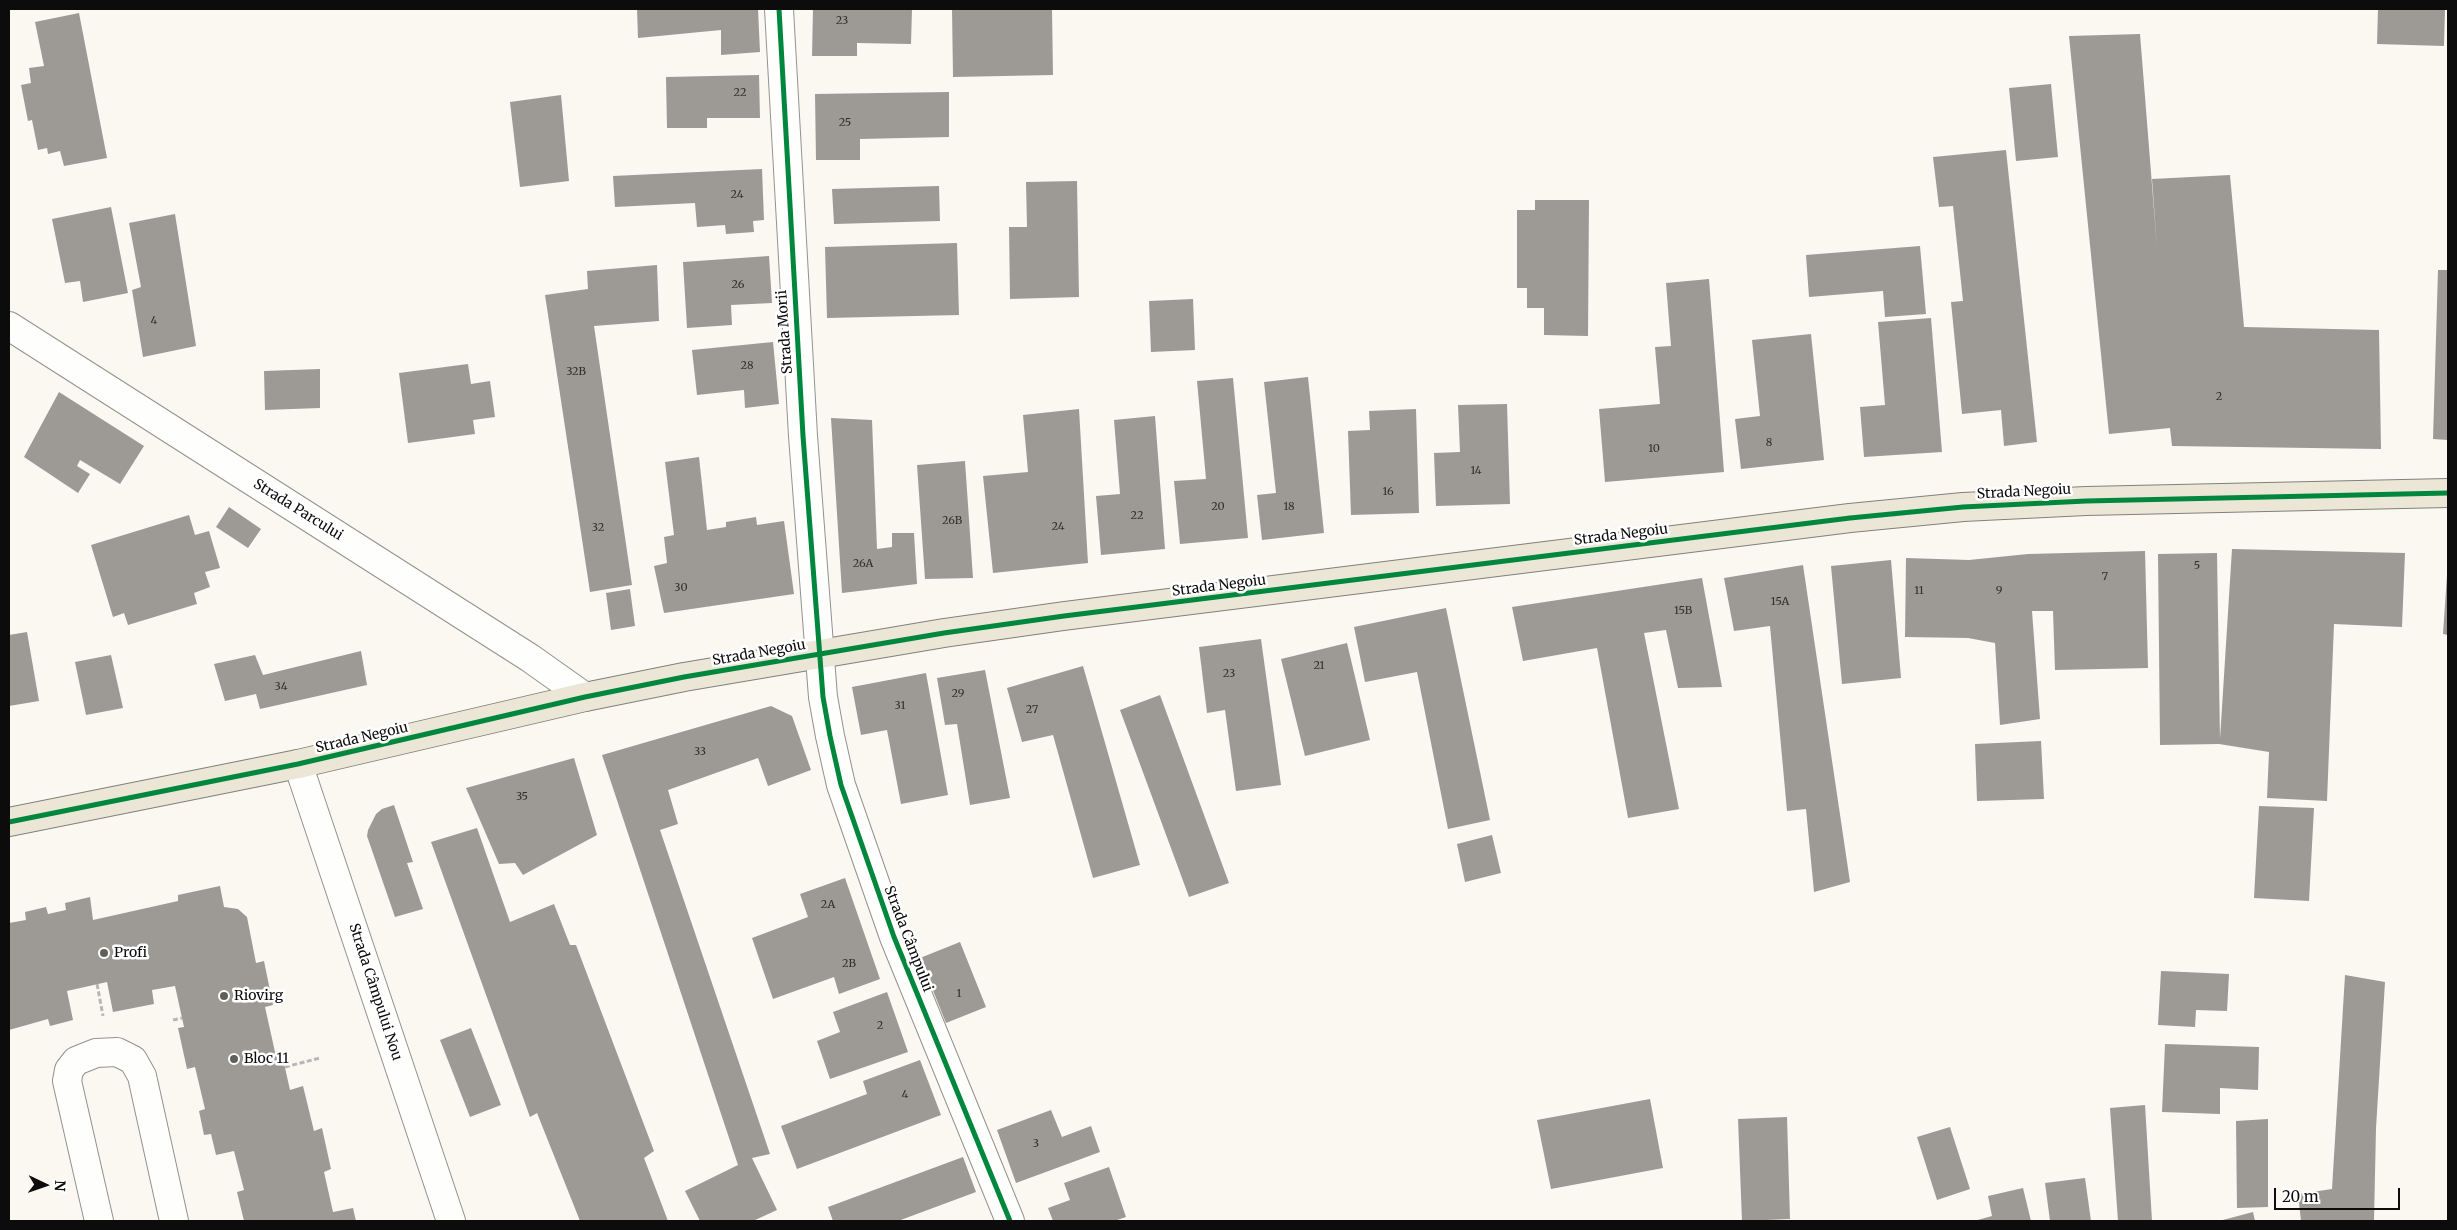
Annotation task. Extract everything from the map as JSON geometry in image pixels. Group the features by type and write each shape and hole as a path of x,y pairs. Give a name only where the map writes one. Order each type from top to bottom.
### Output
{"main road":[{"name":"Strada Negoiu","path":"9,822 298,764 585,697 944,633 1064,616 1963,506 2086,501 2448,494"}],"street":[{"name":"Strada Morii","path":"779,9 790,245 820,654"},
{"name":"Strada Parcului","path":"9,326 530,658 585,697"},
{"name":"Strada Câmpului","path":"820,654 823,697 841,786 894,937 1010,1221"},
{"name":"Strada Câmpului Nou","path":"298,764 451,1221"},
{"path":"99,1221 67,1081 69,1070 76,1061 86,1056 108,1052 117,1052 133,1060 142,1076 174,1221"}],"path":[{"path":"97,984 104,1018"},
{"path":"174,1020 182,1018"},
{"path":"285,1068 320,1058"}],"building":[{"path":"637,9 758,9 760,52 721,55 721,30 638,38"},
{"path":"813,9 912,9 911,44 857,43 857,56 812,56"},
{"path":"952,9 1052,9 1053,75 953,77"},
{"path":"2378,9 2445,9 2444,46 2377,44"},
{"path":"79,13 107,158 64,166 60,151 48,154 47,148 38,150 32,120 28,121 21,85 31,83 29,68 44,66 35,22"},
{"path":"2140,34 2157,248 2152,179 2230,175 2244,327 2379,330 2381,449 2172,446 2170,428 2109,434 2069,36"},
{"path":"759,75 760,118 707,118 707,128 667,128 666,77"},
{"path":"2051,84 2058,157 2016,161 2009,88"},
{"path":"949,92 949,137 860,139 860,160 816,160 815,94"},
{"path":"561,95 569,181 520,187 510,102"},
{"path":"2006,150 2037,442 2004,446 2001,410 1962,414 1951,302 1963,301 1953,206 1939,207 1933,157"},
{"path":"762,169 764,220 753,221 754,232 726,234 725,225 697,227 695,203 615,207 613,176"},
{"path":"1077,181 1079,297 1010,299 1009,227 1027,227 1026,182"},
{"path":"939,186 940,221 834,224 832,189"},
{"path":"1535,200 1589,200 1588,336 1544,335 1544,308 1527,308 1527,288 1517,288 1517,210 1535,210"},
{"path":"111,207 128,293 83,302 80,281 65,283 52,219"},
{"path":"175,214 196,346 143,357 132,290 141,287 129,223"},
{"path":"957,243 959,315 827,318 825,247"},
{"path":"1920,246 1926,314 1885,317 1883,291 1809,297 1806,255"},
{"path":"769,256 772,303 731,305 732,325 687,328 683,262"},
{"path":"657,265 659,321 594,326 632,585 590,592 545,295 588,289 587,271"},
{"path":"2438,270 2448,270 2448,440 2433,439"},
{"path":"1709,279 1724,472 1605,482 1599,409 1660,404 1655,347 1671,346 1666,283"},
{"path":"1193,299 1195,350 1151,352 1149,301"},
{"path":"1931,318 1942,452 1864,457 1860,407 1885,405 1878,322"},
{"path":"1811,334 1824,460 1741,469 1735,419 1760,416 1752,340"},
{"path":"773,342 779,404 745,408 744,390 697,395 692,350"},
{"path":"468,364 471,384 490,381 495,417 473,420 475,434 408,443 399,373"},
{"path":"320,369 320,408 265,410 264,371"},
{"path":"1308,377 1324,533 1262,540 1257,495 1276,493 1264,382"},
{"path":"1233,378 1248,538 1180,544 1174,481 1206,479 1197,381"},
{"path":"59,392 144,446 120,484 80,460 77,466 90,474 78,493 24,457"},
{"path":"1507,404 1510,504 1436,506 1434,453 1460,452 1458,405"},
{"path":"1079,409 1088,563 993,573 983,476 1028,472 1023,415"},
{"path":"1416,409 1419,513 1351,515 1348,431 1370,430 1369,411"},
{"path":"1155,416 1165,549 1101,555 1096,496 1120,494 1114,420"},
{"path":"831,418 872,420 877,549 892,547 892,533 914,533 917,584 842,593"},
{"path":"699,457 707,530 726,527 726,522 756,517 757,525 784,521 794,594 664,613 654,566 667,563 664,537 674,535 665,462"},
{"path":"965,461 973,578 925,579 917,465"},
{"path":"229,507 261,529 248,548 216,527"},
{"path":"189,515 195,535 209,531 220,568 205,572 210,587 194,593 197,604 128,625 124,613 113,617 91,545"},
{"path":"2232,549 2405,553 2402,627 2334,624 2327,801 2267,798 2269,752 2219,744 2160,745 2158,554 2217,553 2220,739"},
{"path":"2145,551 2148,668 2055,670 2053,611 2032,611 2040,719 2000,725 1995,643 1968,638 1905,637 1906,558 1969,560 2028,554"},
{"path":"1891,560 1901,678 1842,684 1831,566"},
{"path":"1803,565 1850,882 1814,892 1806,809 1787,811 1770,626 1734,631 1724,578"},
{"path":"2448,575 2448,635 2443,634"},
{"path":"1702,578 1722,687 1678,688 1666,630 1644,633 1679,809 1628,818 1597,648 1523,661 1512,607"},
{"path":"630,589 635,626 611,630 606,593"},
{"path":"1446,608 1490,820 1448,829 1417,672 1365,682 1354,627"},
{"path":"27,632 39,701 9,706 9,635"},
{"path":"1261,639 1281,785 1236,791 1225,710 1207,713 1199,647"},
{"path":"1347,643 1370,740 1305,756 1281,659"},
{"path":"361,651 367,685 260,709 256,694 225,701 214,664 255,655 263,675"},
{"path":"111,655 123,708 86,715 75,662"},
{"path":"1083,666 1140,865 1093,878 1053,735 1022,742 1007,688"},
{"path":"985,670 1010,798 970,805 957,724 945,725 937,678"},
{"path":"926,673 948,795 901,804 887,730 861,735 852,687"},
{"path":"1160,695 1229,883 1189,897 1120,710"},
{"path":"771,706 792,716 811,770 768,786 758,758 668,790 678,824 660,830 770,1154 752,1158 777,1210 753,1221 700,1221 685,1191 738,1165 602,755"},
{"path":"2041,741 2044,799 1977,801 1975,744"},
{"path":"574,758 597,835 523,875 515,863 499,864 466,788"},
{"path":"394,805 413,862 407,863 423,909 395,917 367,836 376,814 382,809"},
{"path":"2259,806 2314,808 2309,901 2254,898"},
{"path":"477,828 510,922 554,904 570,945 576,945 654,1151 644,1158 668,1221 580,1221 537,1113 530,1117 431,842"},
{"path":"1492,835 1501,873 1465,882 1457,844"},
{"path":"845,878 880,979 839,994 834,977 773,999 752,938 808,917 800,894"},
{"name":"Bloc 11","path":"220,886 224,907 238,909 247,917 256,963 264,961 273,1005 265,1007 275,1052 281,1050 290,1090 303,1086 314,1131 322,1128 331,1169 324,1172 333,1212 353,1208 356,1221 244,1221 237,1192 244,1190 234,1151 216,1155 211,1134 204,1135 199,1111 205,1109 195,1067 187,1069 178,1028 184,1027 175,986 152,990 154,1004 113,1012 107,982 67,991 73,1020 50,1026 48,1019 9,1030 9,923 26,920 25,912 46,907 48,914 66,910 65,903 90,897 93,920 178,901 178,895"},
{"path":"960,942 986,1007 946,1023 920,958"},
{"path":"2161,971 2229,974 2227,1011 2196,1010 2195,1027 2158,1025"},
{"path":"2345,975 2385,982 2376,1128 2374,1221 2301,1221 2298,1194 2332,1189"},
{"path":"887,992 908,1052 830,1079 817,1041 840,1032 833,1012"},
{"path":"471,1028 501,1105 470,1117 440,1040"},
{"path":"2165,1044 2259,1047 2258,1090 2220,1088 2220,1114 2162,1112"},
{"path":"920,1060 941,1115 797,1169 781,1126 867,1094 863,1081"},
{"path":"1650,1099 1663,1168 1551,1189 1537,1120"},
{"path":"2145,1105 2152,1221 2118,1221 2110,1108"},
{"path":"1051,1110 1062,1137 1091,1126 1100,1152 1016,1183 997,1130"},
{"path":"1787,1117 1790,1219 1742,1221 1738,1119"},
{"path":"2268,1119 2268,1207 2237,1208 2236,1121"},
{"path":"1950,1127 1970,1189 1937,1200 1917,1137"},
{"path":"963,1157 976,1192 898,1221 833,1221 828,1207"},
{"path":"1109,1167 1126,1217 1114,1221 1053,1221 1048,1208 1070,1200 1064,1183"},
{"path":"2085,1178 2091,1221 2050,1221 2045,1183"},
{"path":"2023,1188 2031,1221 1974,1221 1992,1216 1988,1196"},
{"path":"2253,1212 2255,1221 2219,1221"}],"cycle path":[{"path":"779,9 803,436 823,697 830,736 841,785 894,937 1010,1221"},
{"path":"9,822 298,764 585,697 684,677 944,633 1064,616 1850,518 1963,507 2086,501 2448,493"}],"place":[{"name":"Profi","path":"104,953"},
{"name":"Riovirg","path":"224,996"},
{"name":"Bloc 11","path":"234,1059"}]}
